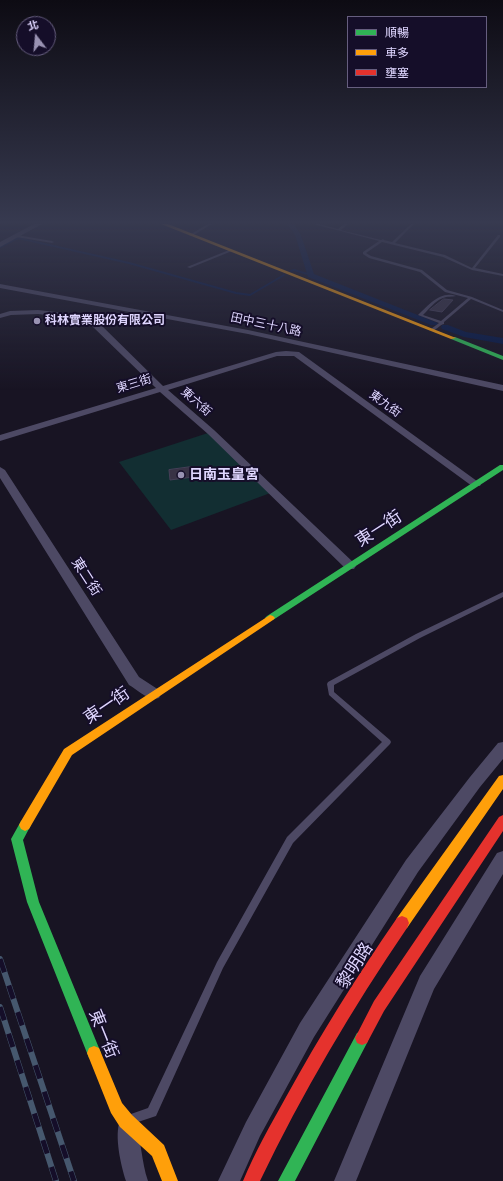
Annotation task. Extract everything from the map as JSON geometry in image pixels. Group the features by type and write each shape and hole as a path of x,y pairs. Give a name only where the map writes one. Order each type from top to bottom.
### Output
{"street":[{"path":"304,279 503,358"},
{"name":"田中三十八路","path":"0,286 248,332 503,388"},
{"name":"東六街","path":"0,316 10,313 38,312 74,316 95,324 161,388 211,432 350,566"},
{"name":"東三街","path":"0,438 276,354"},
{"name":"東九街","path":"276,354 296,354 476,484"},
{"name":"東一街","path":"170,1181 158,1151 126,1121 116,1108 33,902 17,839 68,752 154,694 503,467"},
{"name":"東二街","path":"0,470 134,681 154,694"},
{"path":"229,1181 253,1129 307,1030 412,866 475,782 503,748"},
{"name":"黎明路","path":"251,1181 280,1123 366,976 503,780"},
{"path":"286,1181 379,1006 503,821"},
{"path":"345,1181 427,983 503,858"},
{"path":"126,1121 133,1169 138,1181"}],"lane":[{"path":"431,279 446,291 503,311"},
{"path":"443,323 420,315 443,295 470,299"},
{"path":"432,330 443,323 470,299"},
{"path":"126,1121 152,1112 220,965 290,840 387,742 331,693 330,684 418,636 503,594"}],"green space":[{"path":"211,432 273,492 171,530 119,462"}],"building":[{"path":"444,299 453,300 442,312 430,310"},
{"name":"日南玉皇宮","path":"191,467 193,477 170,480 169,470"}],"waterway":[{"path":"186,279 236,293 250,295 277,279"},
{"path":"322,279 434,323"},
{"path":"445,327 464,334 503,341"}],"railway":[{"path":"0,959 74,1181"},
{"path":"0,1007 56,1181"}],"traffic: fast":[{"path":"453,338 503,358"},
{"path":"270,618 503,467"},
{"path":"25,825 17,839 33,902 94,1053"},
{"path":"286,1181 362,1038"}],"traffic: slow":[{"path":"303,279 453,338"},
{"path":"25,825 68,752 270,618"},
{"path":"402,923 503,780"},
{"path":"94,1053 116,1108 126,1121 158,1151 170,1181"}],"traffic: jam":[{"path":"362,1038 379,1006 503,821"},
{"path":"251,1181 267,1147 321,1049 360,985 402,923"}],"place":[{"name":"科林實業股份有限公司","path":"37,321"},
{"name":"日南玉皇宮","path":"181,475"}]}
